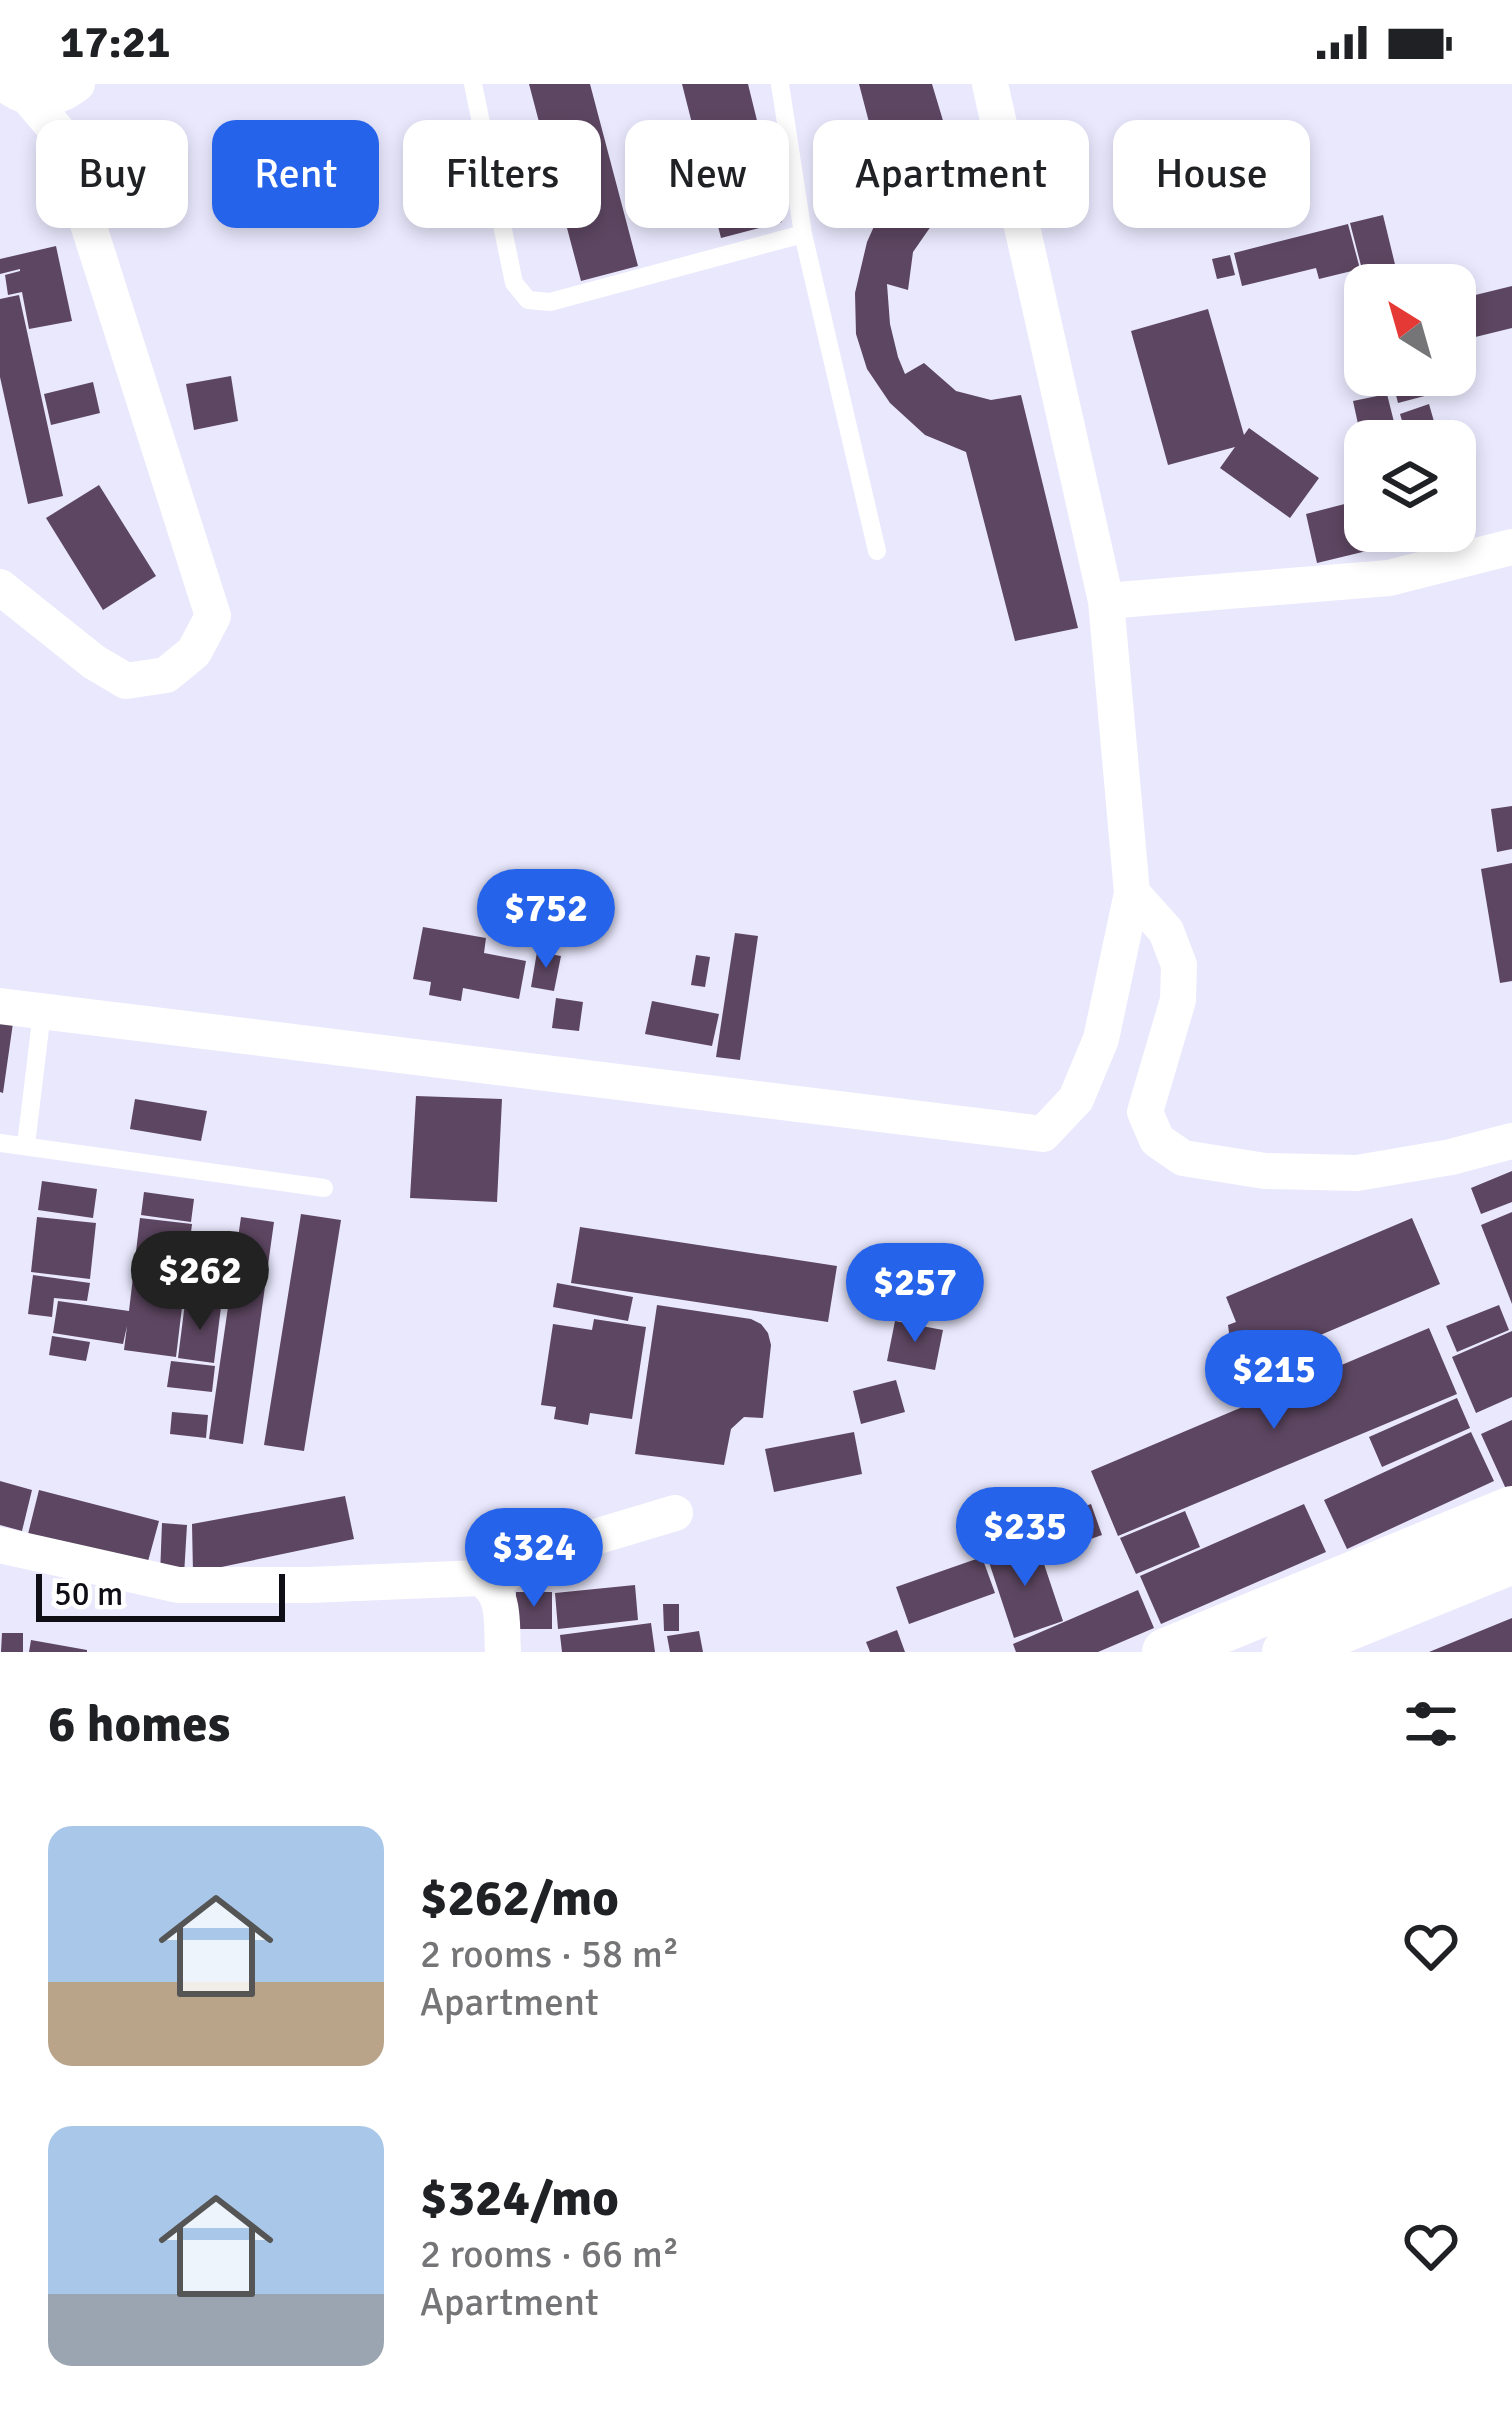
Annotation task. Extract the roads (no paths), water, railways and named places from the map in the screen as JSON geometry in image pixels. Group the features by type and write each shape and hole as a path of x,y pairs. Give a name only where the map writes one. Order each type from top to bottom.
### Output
{"main road":[{"path":"1166,1652 1512,1510"},
{"path":"1286,1652 1512,1560"}],"street":[{"path":"0,1006 1043,1133 1076,1099 1100,1039 1132,892 1106,601 990,84"},
{"path":"17,91 57,97 73,87"},
{"path":"63,120 73,87"},
{"path":"17,91 46,120"},
{"path":"0,587 94,662 127,681 166,675 194,652 212,616 89,228"},
{"path":"1106,601 1389,578 1512,547"},
{"path":"1132,892 1166,931 1179,965 1178,1000 1145,1112 1157,1139 1183,1158 1265,1171 1357,1173 1512,1141"},
{"path":"493,1585 525,1558 675,1513"},
{"path":"0,1545 178,1585 480,1578 493,1585 499,1596 503,1652"}],"lane":[{"path":"473,84 514,284 528,300 550,302 803,234"},
{"path":"779,84 803,234 877,550"},
{"path":"26,1145 42,1012"},
{"path":"0,1143 324,1188"}]}
